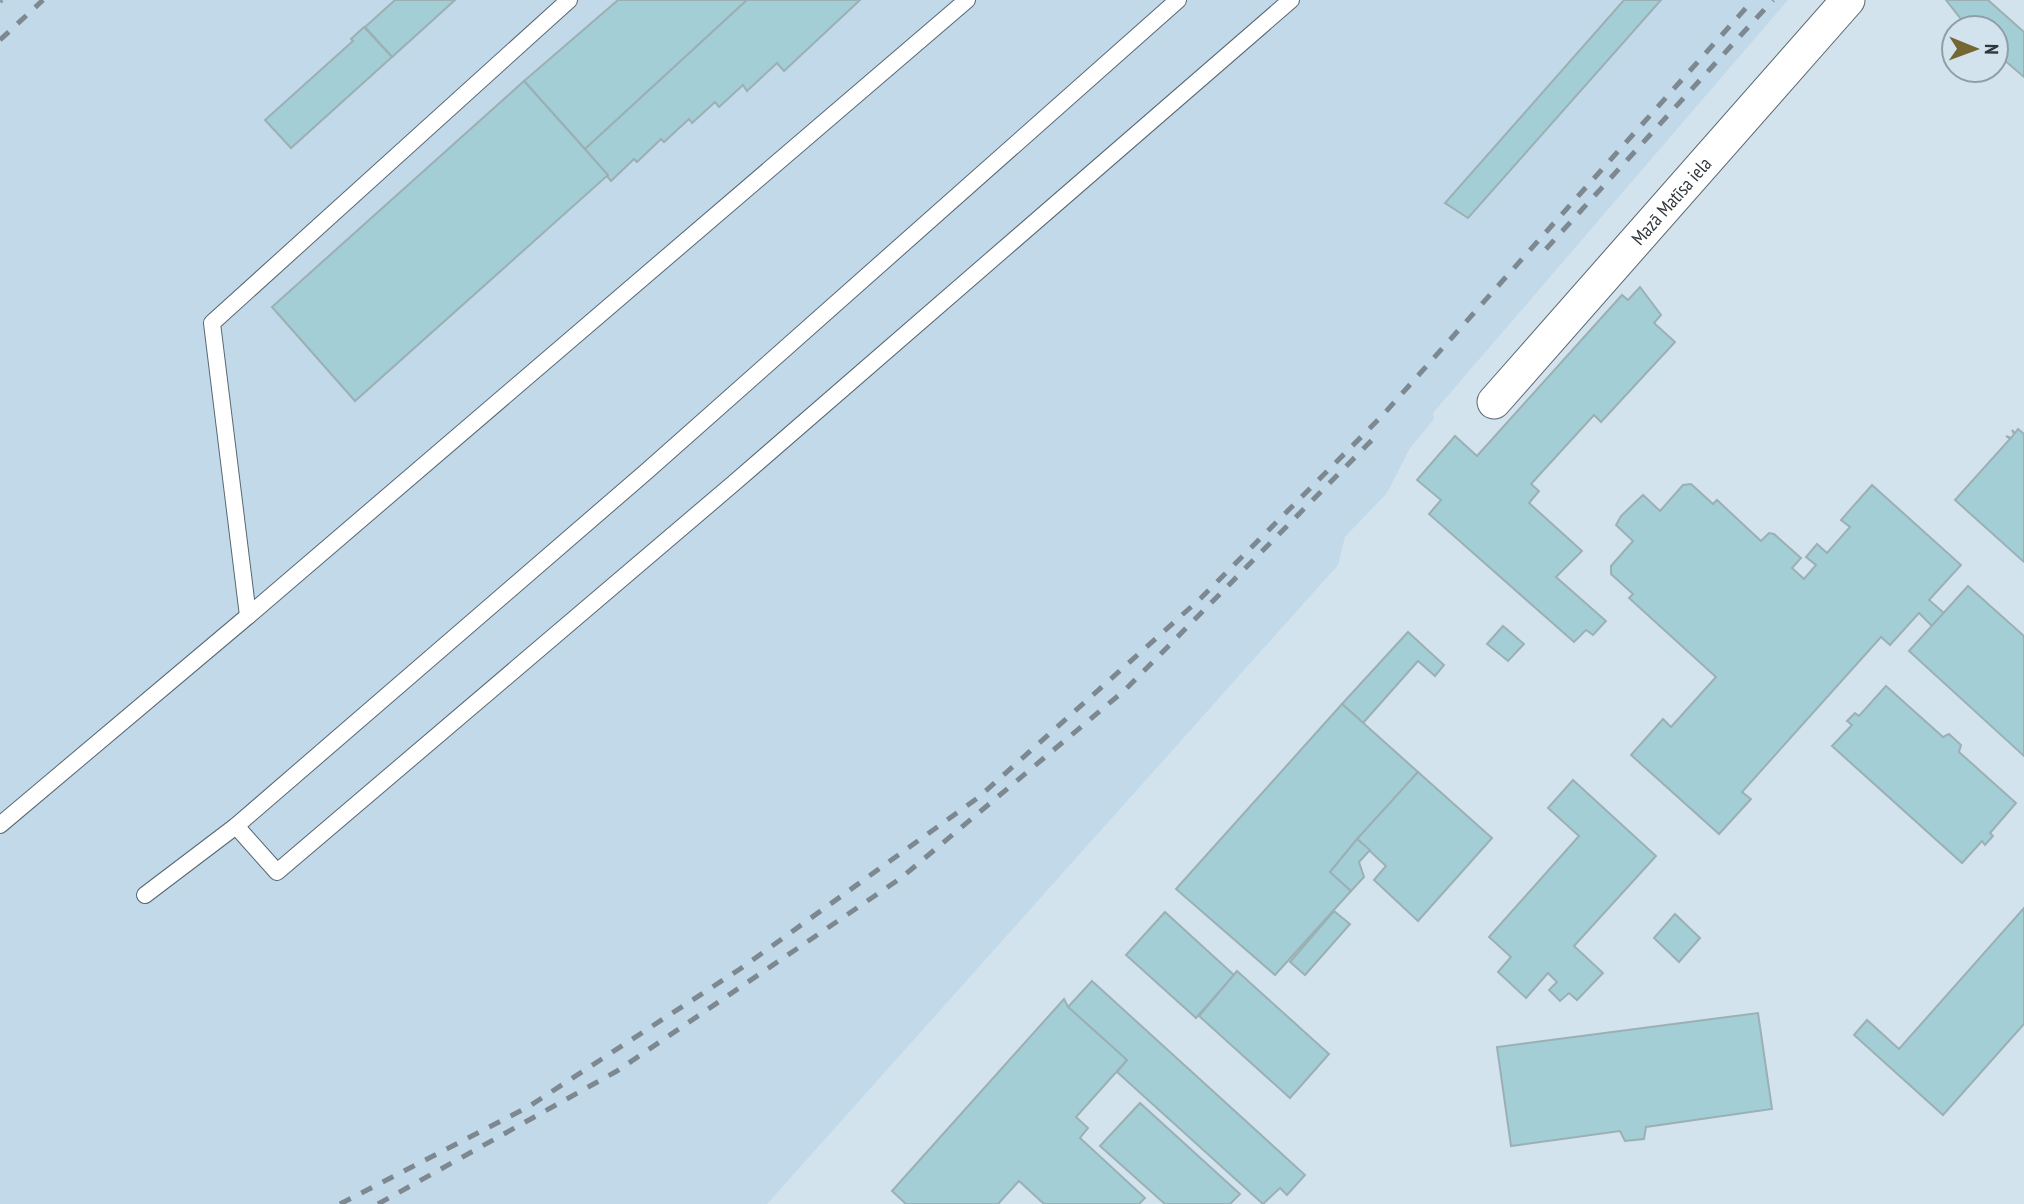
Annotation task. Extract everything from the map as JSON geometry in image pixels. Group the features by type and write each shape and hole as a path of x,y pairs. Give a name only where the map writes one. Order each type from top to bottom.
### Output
{"street":[{"name":"Mazā Matīsa iela","path":"1494,402 1848,0"}],"lane":[{"path":"248,616 212,323 569,0"},
{"path":"0,825 967,0"},
{"path":"145,895 236,826 657,462 1178,0"},
{"path":"236,826 277,872 734,483 1291,0"}],"shaded area":[{"path":"0,0 1788,0 1433,413 1434,419 1410,448 1387,493 1345,537 1338,565 767,1204 0,1204"}],"building":[{"path":"395,0 455,0 392,57 365,27"},
{"path":"618,0 747,0 585,149 524,81"},
{"path":"747,0 860,0 784,71 777,63 747,91 743,85 719,107 715,102 692,123 689,119 664,142 661,139 637,162 634,159 611,181 585,149"},
{"path":"1624,0 1661,0 1468,218 1445,203"},
{"path":"1946,0 1988,0 2004,14 1957,14"},
{"path":"2010,20 2024,32 2024,77 2010,65"},
{"path":"364,27 392,57 291,148 265,120 353,41 351,39"},
{"path":"524,81 608,175 355,401 272,307"},
{"path":"1640,287 1661,315 1654,323 1675,342 1601,422 1594,415 1531,484 1539,491 1529,503 1582,551 1556,577 1606,621 1593,635 1586,630 1574,642 1429,514 1441,500 1417,480 1455,436 1477,456 1622,295 1628,300"},
{"path":"2018,429 2024,434 2024,562 1955,500 2010,439 2006,436 2011,438 2014,434 2012,430 2015,433"},
{"path":"1691,484 1713,504 1717,500 1761,541 1769,533 1774,534 1801,558 1792,568 1804,579 1816,565 1806,557 1817,544 1827,553 1850,527 1841,520 1872,485 1961,565 1929,600 1944,613 1932,626 1919,613 1890,645 1881,637 1742,792 1751,799 1719,834 1631,755 1663,719 1671,727 1716,677 1629,598 1633,594 1611,574 1611,566 1633,541 1616,525 1621,516 1643,495 1660,511 1683,485"},
{"path":"1968,586 2024,636 2024,756 1909,651"},
{"path":"1503,626 1524,644 1508,661 1487,644"},
{"path":"1408,632 1444,665 1435,676 1418,661 1363,723 1342,704"},
{"path":"1886,686 1943,737 1949,734 1961,745 1959,752 2016,803 1990,833 1993,836 1985,845 1982,841 1962,863 1832,746 1852,725 1847,721 1855,713 1859,716"},
{"path":"1342,704 1418,772 1330,872 1351,891 1275,975 1176,889"},
{"path":"1418,772 1492,838 1418,921 1374,880 1386,866 1357,839"},
{"path":"1573,780 1656,856 1574,946 1603,973 1577,1000 1569,993 1560,1001 1549,990 1557,982 1548,973 1526,998 1498,972 1511,957 1489,937 1579,836 1548,808"},
{"path":"1357,839 1370,850 1359,862 1364,877 1351,891 1330,872"},
{"path":"2024,908 2024,1024 1943,1115 1854,1035 1867,1020 1899,1049"},
{"path":"1334,911 1350,924 1305,975 1290,962"},
{"path":"1165,912 1234,975 1196,1018 1126,955"},
{"path":"1675,914 1700,938 1679,962 1654,938"},
{"path":"1237,971 1329,1054 1290,1098 1199,1016"},
{"path":"1092,981 1305,1175 1287,1195 1280,1188 1263,1204 1117,1072 1127,1060 1068,1007"},
{"path":"1064,999 1068,1007 1127,1060 1076,1117 1088,1128 1080,1138 1145,1198 1139,1204 1044,1204 1019,1181 998,1204 906,1204 892,1191"},
{"path":"1758,1013 1772,1109 1646,1127 1644,1139 1625,1141 1620,1131 1511,1146 1497,1047"},
{"path":"1140,1103 1240,1194 1230,1204 1165,1204 1100,1146"}],"railway":[{"path":"0,40 43,0"},
{"path":"340,1204 528,1107 740,969 979,797 1201,598 1382,416 1753,0"},
{"path":"1546,249 1773,0"},
{"path":"378,1204 617,1071 901,878 1125,690 1374,438"}]}
